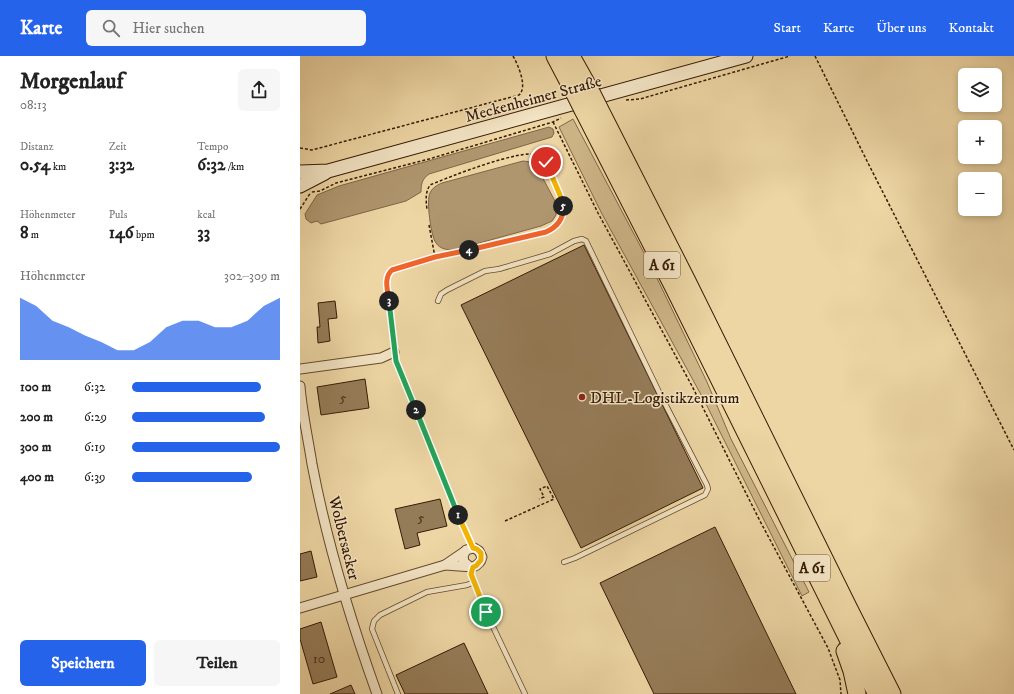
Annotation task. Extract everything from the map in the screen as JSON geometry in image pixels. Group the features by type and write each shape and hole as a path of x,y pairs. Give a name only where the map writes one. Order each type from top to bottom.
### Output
{"highway":[{"name":"A 61","path":"554,56 582,92 687,281 840,592 892,694"},
{"name":"A 61","path":"571,56 582,92"},
{"name":"A 61","path":"591,108 673,286 852,648 877,694"},
{"name":"A 61","path":"749,441 758,472 845,650 852,670 857,694"}],"main road":[{"name":"Meckenheimer Straße","path":"300,172 328,171 746,56"},
{"name":"Meckenheimer Straße","path":"300,186 328,171"}],"street":[{"path":"300,369 381,358 394,352"},
{"name":"Wolbersacker","path":"300,386 305,426 317,490 344,596 377,694"},
{"path":"300,608 445,565 468,548 473,548 479,551 482,557 479,563 471,566 445,565"},
{"path":"464,552 462,556 464,562 471,566"}],"lane":[{"path":"438,301 441,294 447,290 485,271 499,270 550,254 574,241 582,239 586,241 657,387 707,485 707,493 700,498 564,562"},
{"path":"471,566 471,574 486,612 525,694"},
{"path":"398,694 372,629 374,621 380,615 427,592 467,585 474,582"}],"path":[{"path":"300,148 312,150 519,95 523,92 524,87 517,63 513,56"},
{"path":"625,100 640,100 790,56"},
{"path":"815,56 1014,450"},
{"path":"300,209 311,192 320,191 336,183 428,159 553,122 565,116"},
{"path":"553,122 598,213 692,386 760,521 828,648 840,680 841,694"},
{"path":"428,210 426,190 430,185 447,178 520,155 531,154 539,155 546,162 564,208 559,223 550,230 435,257 392,270 388,273 386,278 394,352 468,540 473,548"},
{"path":"430,225 435,257"},
{"path":"505,521 554,499 547,486 540,489 544,497 539,499"}],"shaded area":[{"path":"573,119 653,270 707,382 731,439 809,592 802,596 705,402 601,212 559,127"},
{"path":"549,127 553,129 554,133 552,137 429,174 422,182 421,192 406,201 321,224 317,221 311,223 306,219 305,214 317,195 339,186"},
{"path":"523,161 531,162 538,169 556,203 556,215 552,221 541,226 454,250 444,249 436,243 432,234 429,210 429,197 433,188 442,183"}],"building":[{"name":"DHL-Logistikzentrum","path":"584,245 703,488 581,548 461,305"},
{"path":"335,301 337,318 328,319 330,341 318,343 317,327 320,327 318,303"},
{"path":"365,379 369,408 321,415 317,387"},
{"path":"440,499 447,526 417,533 420,545 405,549 395,509"},
{"path":"715,527 796,694 654,694 600,583"},
{"path":"311,551 317,577 300,581 300,554"},
{"path":"321,622 337,677 313,684 300,639 300,629"},
{"path":"464,643 488,694 405,694 396,675"},
{"path":"351,685 355,694 330,694"}],"place":[{"name":"DHL-Logistikzentrum","path":"582,397"}],"route":[{"path":"486,612 471,574 473,567 476,566 481,560 481,553 477,549 473,548 468,540 396,361 386,278 388,273 392,270 435,257 546,232 554,228 559,223 564,208 546,162"}]}
